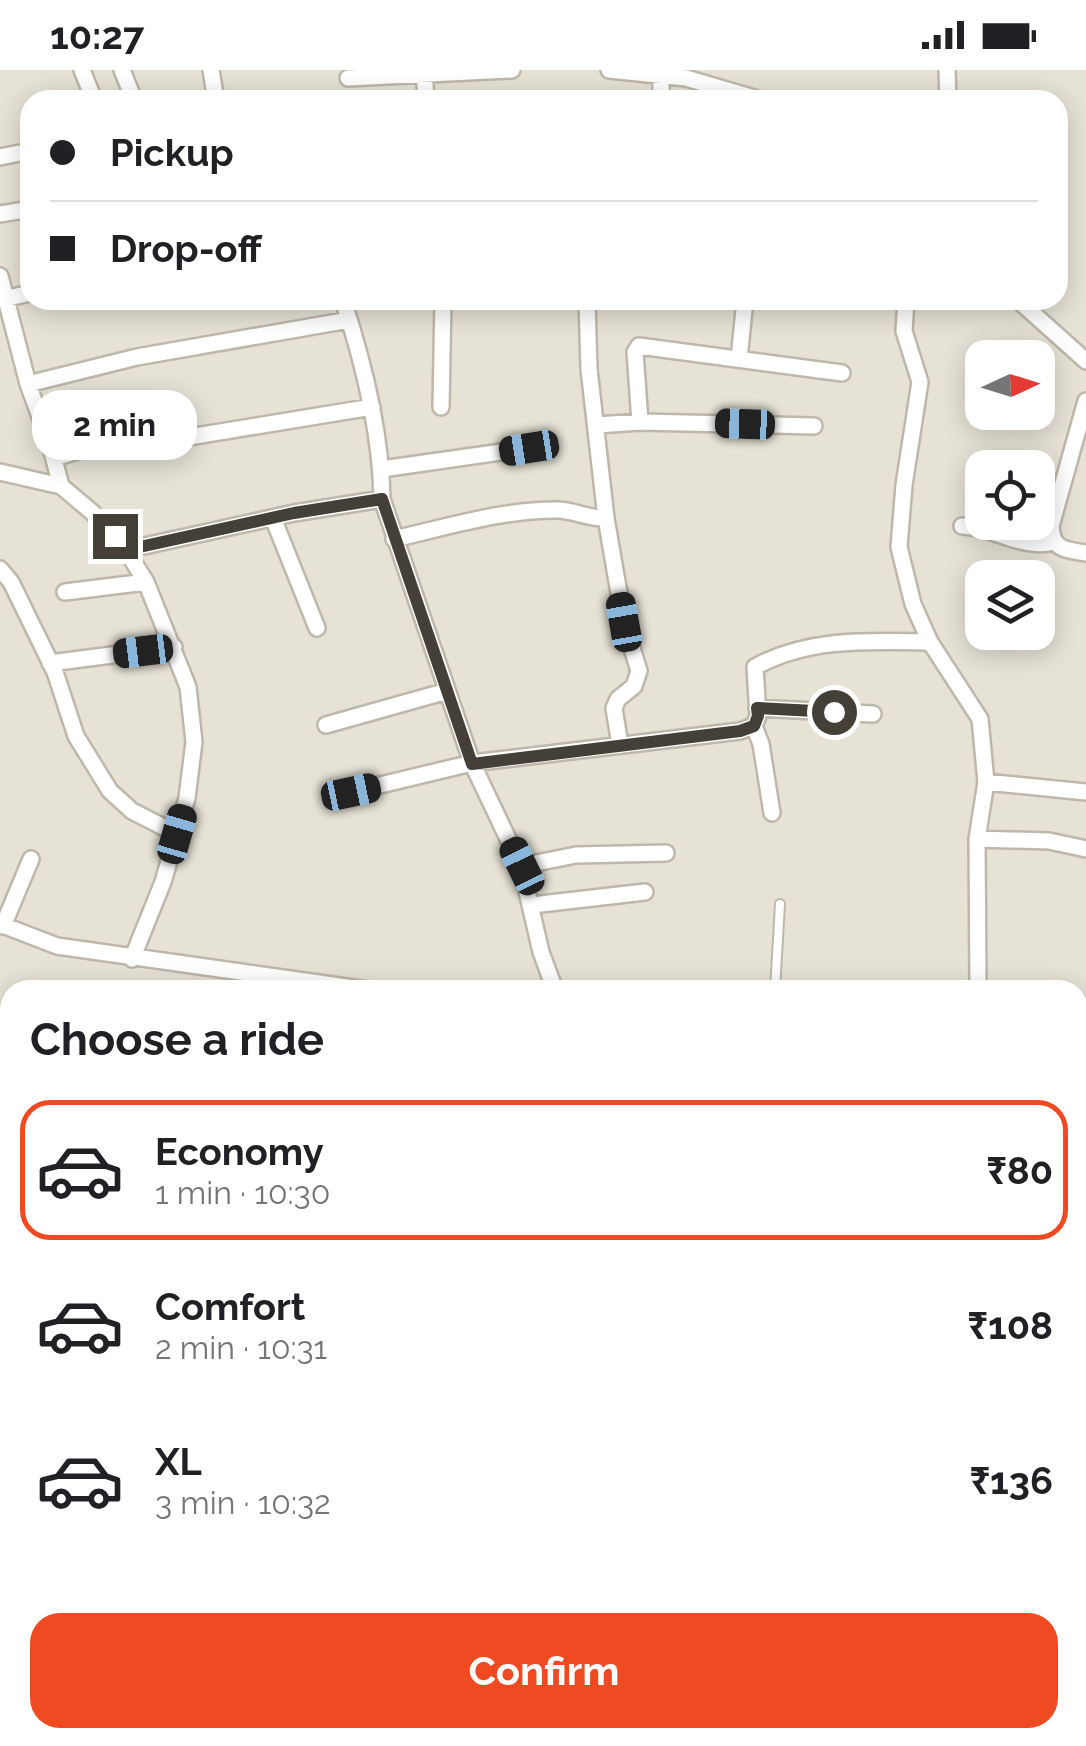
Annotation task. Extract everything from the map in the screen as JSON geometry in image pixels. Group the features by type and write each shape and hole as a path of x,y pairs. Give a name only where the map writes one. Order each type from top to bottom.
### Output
{"street":[{"path":"348,78 512,70"},
{"path":"609,70 686,78 726,90"},
{"path":"661,75 662,90"},
{"path":"0,276 28,384 61,486"},
{"path":"4,298 20,294"},
{"path":"346,310 372,407 382,469 382,499 394,539 472,764 522,866 541,952 551,980"},
{"path":"441,407 443,310"},
{"path":"587,310 589,369 606,518 624,622 639,672 634,686 618,699 614,708 620,746"},
{"path":"739,359 743,310"},
{"path":"905,310 904,331 920,382 899,547 914,604 930,642 980,719 986,782 977,839 978,980"},
{"path":"1029,310 1086,360"},
{"path":"28,384 150,354 349,320"},
{"path":"640,422 635,352 638,346 842,374"},
{"path":"1086,403 1078,453 1051,526 1054,542 1060,549 1086,554"},
{"path":"54,458 161,427 189,437 372,407"},
{"path":"597,425 640,422 814,426"},
{"path":"382,469 529,448"},
{"path":"0,472 61,486 93,513 126,550 146,582 188,686 194,742 188,798 163,882 132,959"},
{"path":"126,550 382,499"},
{"path":"394,539 504,516 560,510 584,518 606,518"},
{"path":"273,518 317,628"},
{"path":"962,526 984,528 1026,544 1054,542"},
{"path":"0,569 11,582 50,662 76,736 110,790 132,811 177,834"},
{"path":"65,592 146,582"},
{"path":"772,813 761,744 754,726 758,716 755,666 771,658 849,641 930,642"},
{"path":"50,662 174,647"},
{"path":"326,725 447,691"},
{"path":"757,708 873,714"},
{"path":"351,792 472,764 740,731 754,726"},
{"path":"986,782 1086,792"},
{"path":"977,839 1049,841 1086,849"},
{"path":"522,866 576,856 666,853"},
{"path":"32,858 1,925 57,946 256,980"},
{"path":"532,905 645,892"}],"lane":[{"path":"776,980 780,904"}],"shaded area":[{"path":"0,70 1086,70 1086,980 0,980"}],"route":[{"path":"115,536 126,550 294,513 382,499 472,764 740,731 754,726 757,708 834,712"}]}
